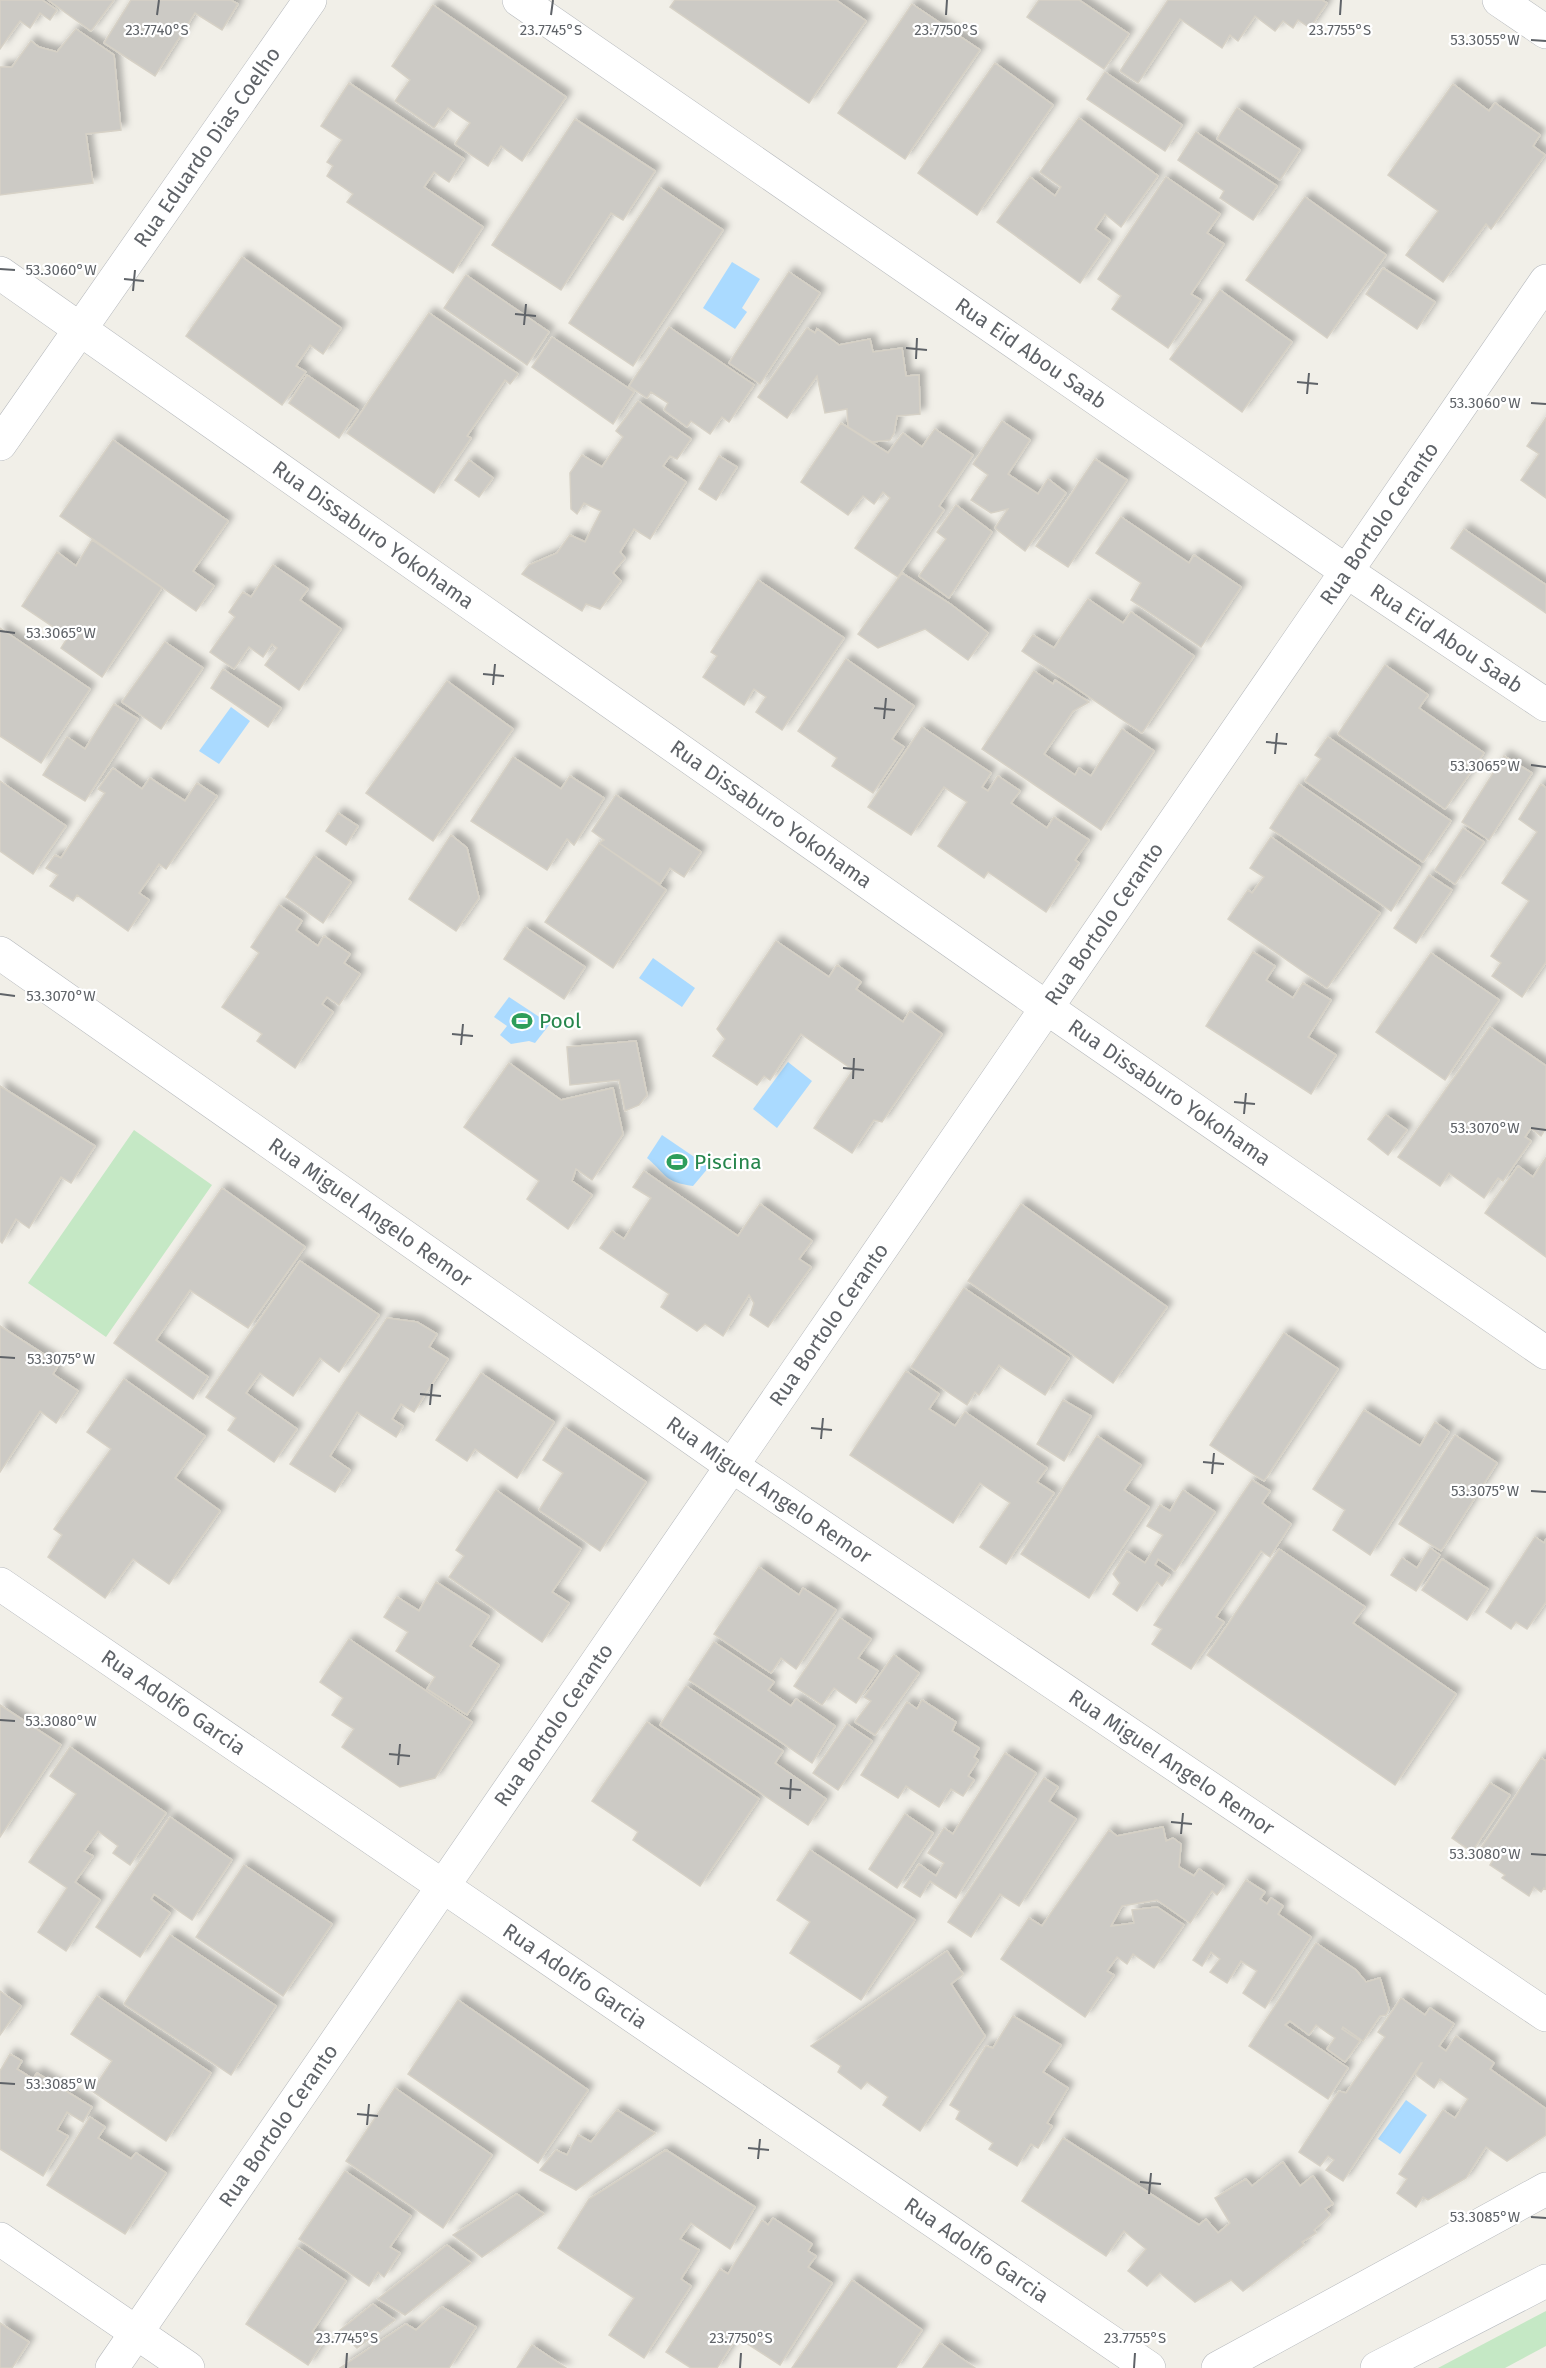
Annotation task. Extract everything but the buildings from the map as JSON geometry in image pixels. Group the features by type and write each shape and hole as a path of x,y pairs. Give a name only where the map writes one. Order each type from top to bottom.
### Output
{"street":[{"name":"Rua Eduardo Dias Coelho","path":"0,444 310,0"},
{"name":"Rua Eid Abou Saab","path":"519,0 1346,572 1546,705"},
{"path":"1499,0 1546,32"},
{"name":"Rua Dissaburo Yokohama","path":"0,273 1047,1008 1546,1353"},
{"name":"Rua Bortolo Ceranto","path":"112,2368 1546,282"},
{"name":"Rua Miguel Angelo Remor","path":"0,954 732,1466 1546,2015"},
{"name":"Rua Adolfo Garcia","path":"0,1584 1149,2368"},
{"path":"1218,2368 1546,2189"},
{"path":"0,2239 188,2368"},
{"path":"1377,2368 1546,2281"}],"green space":[{"path":"134,1130 212,1185 106,1337 28,1283"},
{"path":"1546,2311 1546,2346 1505,2368 1438,2368"}],"water":[{"path":"732,262 760,279 742,308 747,312 735,329 703,308"},
{"path":"231,707 250,721 219,764 199,751"},
{"path":"653,958 695,988 682,1007 639,978"},
{"name":"Pool","path":"509,997 550,1024 535,1043 529,1041 511,1044 500,1035 507,1026 494,1017"},
{"path":"788,1062 812,1081 777,1128 753,1109"},
{"name":"Piscina","path":"662,1135 709,1167 693,1186 671,1180 647,1158"},
{"path":"1406,2100 1427,2115 1400,2154 1378,2139"}],"place":[{"name":"Pool","path":"522,1021"},
{"name":"Piscina","path":"677,1162"}]}
